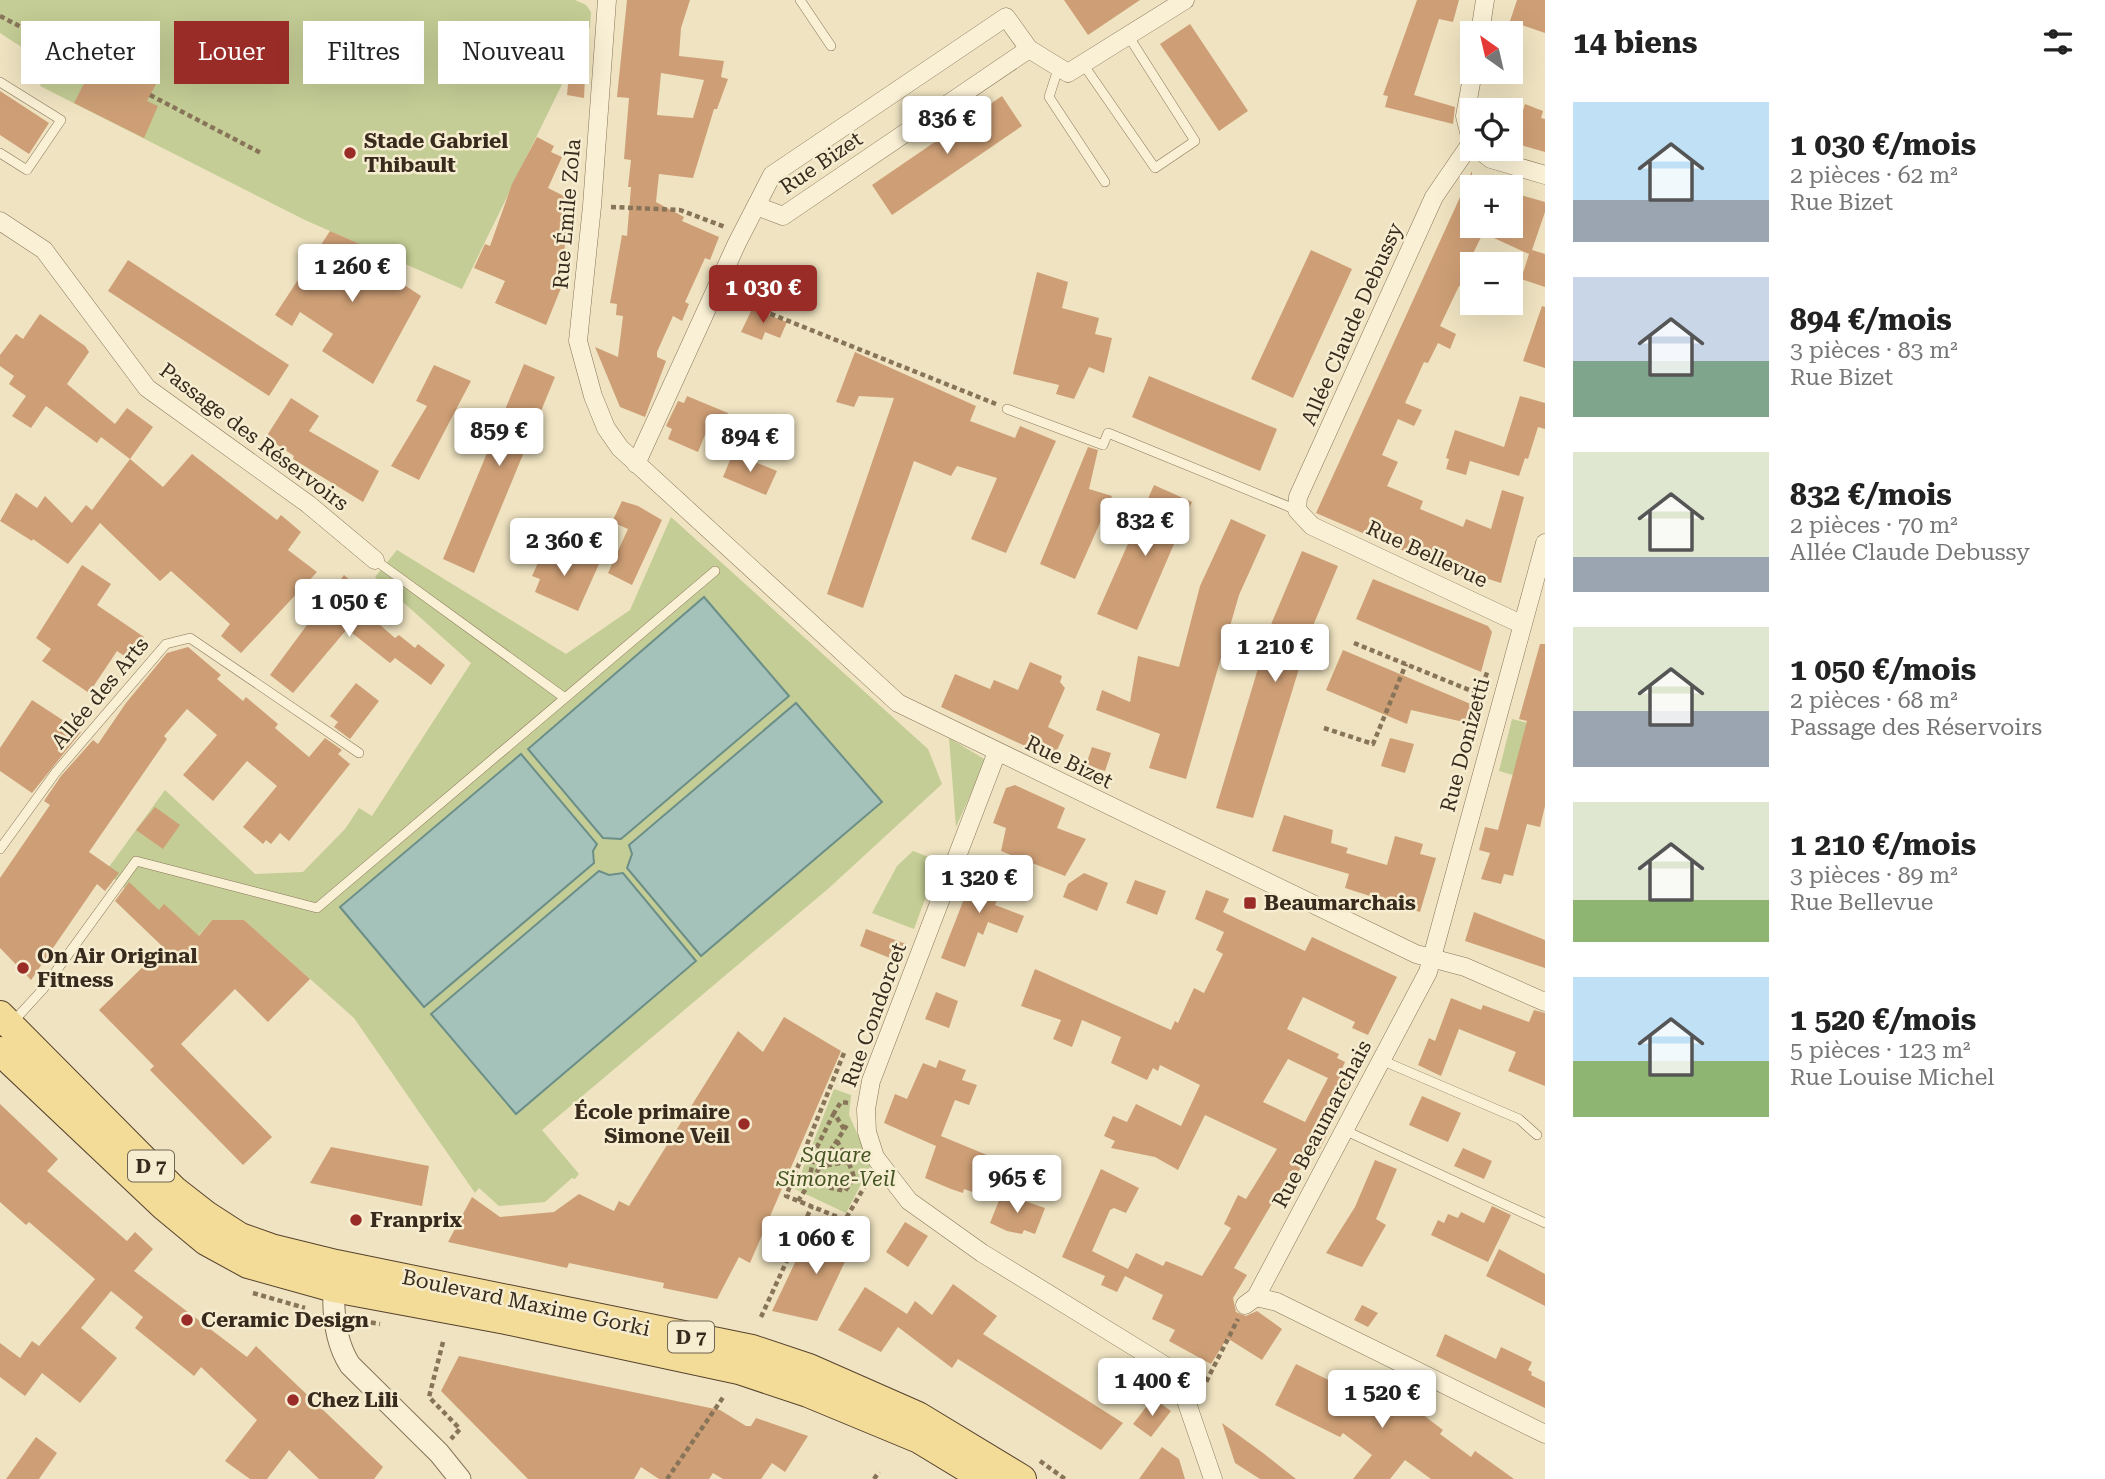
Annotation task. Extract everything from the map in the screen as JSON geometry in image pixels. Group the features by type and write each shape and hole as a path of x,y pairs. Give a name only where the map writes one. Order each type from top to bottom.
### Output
{"main road":[{"name":"D 7","path":"3,1030 174,1190 206,1215 240,1237 335,1276"},
{"name":"Boulevard Maxime Gorki","path":"335,1276 760,1352 809,1368 1028,1468"},
{"name":"Boulevard Maxime Gorki","path":"335,1276 506,1320 739,1370 808,1393 908,1434 985,1479"}],"street":[{"name":"Rue Émile Zola","path":"606,428 578,341 593,206 607,0"},
{"path":"1029,49 1068,73 1185,0"},
{"path":"1482,21 1485,0"},
{"name":"Rue Bizet","path":"636,464 715,291 756,206 772,175 1006,17 1029,49 783,216 756,206"},
{"name":"Allée Claude Debussy","path":"1297,510 1298,497 1434,197 1462,161"},
{"path":"1498,161 1545,175"},
{"name":"Passage des Réservoirs","path":"0,221 44,250 147,388 308,504 375,559"},
{"name":"Rue Bizet","path":"606,428 636,464 898,703 1432,959 1465,967 1545,1002"},
{"name":"Rue Bellevue","path":"1297,510 1312,526 1521,624"},
{"name":"Rue Donizetti","path":"1432,959 1545,543"},
{"name":"Rue Condorcet","path":"997,752 872,1080 866,1109 866,1132 882,1167 909,1201 982,1253 1164,1365 1179,1380"},
{"name":"Rue Beaumarchais","path":"1251,1301 1345,1130 1432,959"},
{"path":"335,1276 337,1337 343,1354 350,1365 439,1453 460,1479"},
{"path":"1251,1301 1278,1302 1545,1434"},
{"path":"1179,1380 1213,1479"},
{"path":"439,1453 475,1479"}],"lane":[{"path":"800,0 831,46"},
{"path":"1083,64 1155,168 1195,141 1129,37"},
{"path":"1058,69 1049,97 1105,182"},
{"path":"0,82 61,120 27,170 0,153"},
{"path":"1007,409 1103,445 1108,433 1297,510"},
{"path":"375,559 565,698"},
{"path":"3,1030 43,989 136,861 317,908 715,570"},
{"name":"Allée des Arts","path":"0,849 56,772 166,643 190,638 359,753"},
{"path":"1381,1060 1519,1119 1536,1135"},
{"path":"1345,1130 1545,1223"}],"path":[{"path":"0,16 21,27"},
{"path":"150,94 261,153"},
{"path":"593,206 680,210 730,229"},
{"path":"715,291 1007,409"},
{"path":"1354,643 1479,694 1493,659"},
{"path":"1324,728 1373,744 1406,664"},
{"path":"844,1054 786,1196 845,1220 871,1175 882,1167"},
{"path":"813,1180 810,1175 811,1163 834,1113 841,1102 850,1103"},
{"path":"834,1113 844,1129"},
{"path":"798,1201 851,1121"},
{"path":"822,1166 822,1177 827,1187 845,1191 854,1178 837,1141"},
{"path":"822,1166 847,1162"},
{"path":"761,1317 812,1206"},
{"path":"1179,1380 1206,1382 1251,1301"},
{"path":"439,1453 460,1429 429,1397 443,1342"},
{"path":"667,1479 724,1396"},
{"path":"1028,1468 1065,1479"},
{"path":"874,1479 879,1472"}],"green space":[{"name":"Stade Gabriel Thibault","path":"0,0 575,0 586,5 591,12 589,29 589,21 438,21 438,84 562,84 462,289 305,220 40,86 160,84 160,21 21,21 21,47 0,33"},
{"path":"671,517 928,749 942,784 829,888 542,1130 579,1174 575,1179 572,1178 545,1202 499,1206 479,1188 475,1193 354,1018 244,920 212,920 189,947 106,871 165,790 255,874 303,872 345,829 359,808 372,816 471,663 375,577 397,550 566,654 630,610","holes":["789,696 617,837 603,838","632,850 701,955 630,863"]},
{"path":"1512,719 1545,727 1513,775 1499,771"},
{"path":"949,738 986,760 956,827"},
{"path":"913,851 939,861 914,929 872,913 897,866"},
{"name":"Square Simone-Veil","path":"834,1089 851,1095 849,1115 871,1165 846,1213 795,1189"}],"water":[{"path":"704,597 789,696 621,839 603,838 528,749"},
{"path":"796,703 882,802 701,956 627,868 632,854 629,845"},
{"path":"521,754 597,844 593,851 594,863 424,1007 340,907"},
{"path":"599,871 609,875 623,873 696,961 516,1114 431,1014"}],"building":[{"path":"627,0 690,0 681,28 679,56 724,61 721,77 728,79 717,109 714,109 693,178 659,174 656,202 684,217 682,221 719,237 710,260 705,258 685,302 689,304 682,321 673,316 657,352 657,357 666,361 645,417 620,407 595,347 618,357 623,316 616,315 617,304 610,303 622,235 627,236 631,187 628,187 631,160 624,159 629,98 617,97","holes":["661,73 704,80 693,118 657,115"]},
{"path":"1064,0 1140,0 1088,35"},
{"path":"1417,0 1459,0 1453,22 1439,19 1414,95 1455,107 1453,124 1385,107 1388,96 1383,95"},
{"path":"1517,0 1545,0 1545,33 1523,25 1523,21 1510,21"},
{"path":"1190,24 1248,111 1219,131 1160,44"},
{"path":"84,84 156,84 147,101 158,106 144,138 74,103"},
{"path":"568,84 585,84 584,98 567,95"},
{"path":"0,91 49,123 29,154 0,135"},
{"path":"1002,96 1022,126 892,215 872,185"},
{"path":"1525,104 1543,111 1541,118 1545,119 1545,152 1523,146"},
{"path":"537,137 554,146 551,152 562,157 548,188 574,201 573,224 567,222 561,288 546,325 495,303 505,281 474,268 485,244 490,246 512,184"},
{"path":"1523,196 1545,202 1545,212 1532,250 1545,254 1545,287 1523,280 1529,254 1494,238 1523,238"},
{"path":"1460,197 1460,238 1481,238 1474,252 1460,252 1460,286 1440,326 1456,334 1450,349 1438,343 1428,363 1424,362 1405,403 1422,410 1414,426 1398,419 1382,455 1398,462 1387,486 1423,501 1420,509 1463,527 1466,519 1491,529 1502,490 1524,497 1501,583 1466,572 1465,577 1316,513"},
{"path":"330,231 385,255 377,267 421,296 373,384 322,351 333,334 300,312 292,326 275,315"},
{"path":"1311,250 1352,269 1293,398 1251,379"},
{"path":"128,260 289,365 269,396 108,291"},
{"path":"1037,272 1068,282 1062,308 1099,318 1095,334 1112,338 1104,373 1089,367 1074,399 1056,394 1059,385 1013,374"},
{"path":"1542,306 1545,307 1545,368 1523,361"},
{"path":"752,309 787,322 780,338 765,332 762,340 741,332"},
{"path":"40,314 85,346 89,352 67,384 115,424 127,408 153,427 130,459 101,437 97,443 46,406 31,428 12,416 26,396 9,384 14,376 0,366 0,355 16,334 23,339"},
{"path":"855,352 976,406 970,421 1015,438 1020,426 1056,441 1006,553 971,539 997,478 957,466 951,476 914,461 863,608 827,594 894,398 859,396 854,407 836,402"},
{"path":"524,364 555,377 474,573 443,559"},
{"path":"434,365 471,381 419,480 391,466 427,406 416,401"},
{"path":"1149,376 1277,429 1260,471 1132,417"},
{"path":"687,396 728,413 721,430 709,425 698,452 668,439 672,429 666,426 678,401 684,403"},
{"path":"1520,396 1545,403 1545,429 1538,427 1528,459 1525,458 1519,476 1470,461 1466,475 1446,469 1449,459 1446,458 1455,430 1504,447"},
{"path":"291,398 319,416 309,431 379,471 363,502 293,459 294,456 266,437"},
{"path":"1088,447 1098,450 1089,489 1112,496 1075,579 1040,564"},
{"path":"733,453 777,471 766,495 723,477"},
{"path":"192,454 277,520 281,515 301,532 288,550 317,572 241,653 221,636 230,624 171,571 160,581 100,523 68,564 33,539 32,541 0,521 16,493 37,508 45,496 72,523 86,505 92,510 130,459 163,487"},
{"path":"1154,485 1192,502 1137,630 1097,614"},
{"path":"622,501 638,506 662,520 632,585 608,573 628,529 612,522"},
{"path":"1231,519 1266,535 1239,595 1186,779 1149,768 1160,734 1096,710 1102,690 1130,702 1138,656 1179,667 1200,586"},
{"path":"546,545 588,564 599,564 578,611 535,592 540,579 532,576"},
{"path":"1302,551 1338,566 1310,633 1253,818 1216,808 1272,622"},
{"path":"82,565 111,584 97,605 144,637 129,659 117,651 89,693 42,661 51,649 36,638"},
{"path":"344,575 372,599 363,610 395,638 399,635 415,648 418,644 445,665 431,685 395,658 390,663 347,629 293,693 270,675"},
{"path":"1373,579 1488,626 1492,632 1481,672 1356,619"},
{"path":"1540,644 1545,644 1545,806 1540,827 1527,824 1513,876 1504,874 1501,884 1481,879 1490,853 1479,850 1485,827 1498,830 1527,721 1519,719"},
{"path":"188,647 221,675 217,679 243,701 246,697 278,724 275,728 309,757 325,738 342,750 338,754 350,764 289,841 280,833 271,844 266,840 263,844 243,827 277,786 247,761 213,801 183,775 217,735 187,709 164,736 167,739 89,852 119,873 105,891 97,884 31,980 0,948 0,878 50,805 44,801 61,776 93,740 98,744 126,703 167,653"},
{"path":"1343,650 1473,705 1468,723 1411,710 1407,724 1326,690"},
{"path":"1030,662 1062,676 1060,682 1065,688 1048,727 1064,735 1053,759 941,707 955,674 990,689 994,680 1018,690"},
{"path":"356,683 379,701 350,739 334,727 338,722 330,716"},
{"path":"32,700 81,732 32,793 0,771 0,748"},
{"path":"1390,738 1414,744 1405,773 1381,766"},
{"path":"1092,747 1111,753 1105,771 1086,765"},
{"path":"1015,785 1065,808 1057,828 1086,839 1065,876 1001,851 1006,828 993,823 1006,788"},
{"path":"155,807 180,825 163,849 136,830"},
{"path":"1284,815 1333,830 1331,843 1348,848 1346,853 1387,865 1395,836 1423,844 1420,854 1436,858 1420,912 1345,888 1349,874 1272,851"},
{"path":"978,863 1007,875 995,905 1024,916 1017,933 988,922 983,935 978,932 965,967 941,958"},
{"path":"1084,873 1108,883 1097,911 1063,897 1068,884"},
{"path":"1135,880 1166,891 1157,915 1126,903"},
{"path":"129,882 159,910 164,904 199,936 212,920 244,920 310,979 268,1022 235,989 181,1044 272,1137 243,1165 150,1070 154,1066 99,1010 163,947 115,901"},
{"path":"1206,890 1229,899 1223,912 1305,951 1312,937 1397,977 1368,1035 1352,1028 1355,1022 1303,997 1287,1029 1339,1054 1337,1058 1345,1062 1340,1073 1354,1080 1320,1149 1314,1146 1297,1174 1294,1173 1287,1185 1284,1183 1234,1268 1247,1275 1233,1298 1236,1312 1246,1316 1257,1311 1282,1329 1262,1360 1227,1338 1211,1364 1169,1341 1175,1330 1152,1319 1163,1295 1125,1276 1117,1292 1101,1285 1105,1276 1062,1257 1101,1169 1139,1188 1126,1213 1114,1208 1110,1210 1092,1251 1128,1269 1136,1253 1163,1266 1166,1261 1202,1276 1231,1228 1224,1224 1238,1195 1246,1199 1277,1149 1205,1115 1178,1170 1155,1157 1111,1148 1115,1141 1104,1136 1113,1116 1127,1122 1136,1104 1181,1126 1200,1085 1160,1065 1158,1071 1153,1068 1147,1080 1111,1063 1121,1037 1082,1020 1072,1047 1053,1039 1061,1020 1021,1006 1035,969 1171,1030 1175,1021 1178,1023 1194,988 1204,993 1223,954 1216,950 1224,932 1195,919","holes":["1288,1059 1328,1078 1305,1122 1263,1102"]},
{"path":"1474,912 1545,940 1545,968 1465,941"},
{"path":"866,929 906,944 900,962 860,946"},
{"path":"936,992 958,1001 949,1028 925,1019"},
{"path":"1451,998 1481,1010 1483,1005 1529,1022 1534,1010 1545,1013 1545,1086 1508,1071 1516,1052 1459,1029 1441,1076 1418,1065 1429,1038 1435,1041"},
{"name":"École primaire Simone Veil","path":"784,1017 841,1051 750,1263 739,1257 717,1299 663,1288 664,1283 569,1263 567,1268 448,1242 472,1197 500,1217 554,1212 579,1194 614,1211 619,1201 629,1206 738,1031 763,1052"},
{"path":"939,1060 966,1070 962,1080 977,1085 969,1105 955,1100 941,1136 999,1160 984,1196 964,1189 963,1193 925,1178 936,1146 884,1123 895,1094 907,1099 923,1063 936,1068"},
{"path":"1422,1096 1461,1113 1448,1142 1409,1125"},
{"path":"0,1104 58,1159 47,1171 127,1241 135,1232 153,1249 134,1271 247,1357 256,1346 383,1467 374,1479 319,1479 289,1450 267,1479 250,1479 225,1461 257,1420 201,1367 194,1376 135,1328 143,1317 111,1291 81,1328 117,1358 80,1403 42,1373 25,1396 0,1377 0,1343 20,1358 32,1341 39,1346 95,1279 29,1222 26,1225 0,1202"},
{"path":"331,1147 429,1166 422,1206 310,1183"},
{"path":"1463,1148 1492,1161 1484,1179 1454,1166"},
{"path":"1375,1160 1397,1169 1376,1219 1386,1225 1362,1267 1326,1253 1355,1207"},
{"path":"1002,1193 1045,1208 1035,1234 1024,1230 1022,1234 1007,1231 990,1223"},
{"path":"1492,1206 1511,1215 1488,1262 1431,1235 1438,1220 1444,1223 1448,1214 1458,1218 1461,1212 1484,1223"},
{"path":"905,1222 928,1236 908,1267 886,1252"},
{"path":"832,1223 858,1234 817,1321 772,1311 800,1252 815,1259"},
{"path":"1499,1249 1545,1274 1545,1306 1486,1276"},
{"path":"953,1284 997,1316 983,1334 1123,1423 1101,1450 958,1359 952,1368 898,1327 881,1352 838,1330 865,1287 907,1314 915,1301 932,1315"},
{"path":"1362,1305 1378,1313 1368,1327 1354,1320"},
{"path":"1445,1334 1496,1359 1501,1347 1532,1362 1528,1370 1532,1372 1531,1375 1545,1382 1545,1408 1436,1356"},
{"path":"459,1356 720,1410 746,1426 751,1426 756,1418 808,1436 785,1472 772,1463 761,1479 723,1479 713,1473 709,1479 659,1479 641,1467 634,1479 528,1479 441,1391"},
{"path":"1296,1364 1369,1400 1381,1383 1443,1430 1440,1434 1471,1457 1475,1451 1514,1479 1431,1479 1405,1460 1390,1479 1353,1479 1372,1455 1343,1433 1340,1437 1275,1405"},
{"path":"1153,1398 1171,1411 1151,1437 1133,1424"},
{"path":"1222,1423 1296,1479 1260,1479 1235,1463"},
{"path":"36,1437 57,1453 39,1479 6,1479"},
{"path":"1162,1447 1179,1459 1185,1479 1139,1479"}],"place":[{"name":"Stade Gabriel Thibault","path":"350,153"},
{"name":"Beaumarchais","path":"1250,903"},
{"name":"On Air Original Fitness","path":"23,968"},
{"name":"École primaire Simone Veil","path":"744,1124"},
{"name":"Franprix","path":"356,1220"},
{"name":"Ceramic Design","path":"187,1320"},
{"name":"Chez Lili","path":"293,1400"}]}
